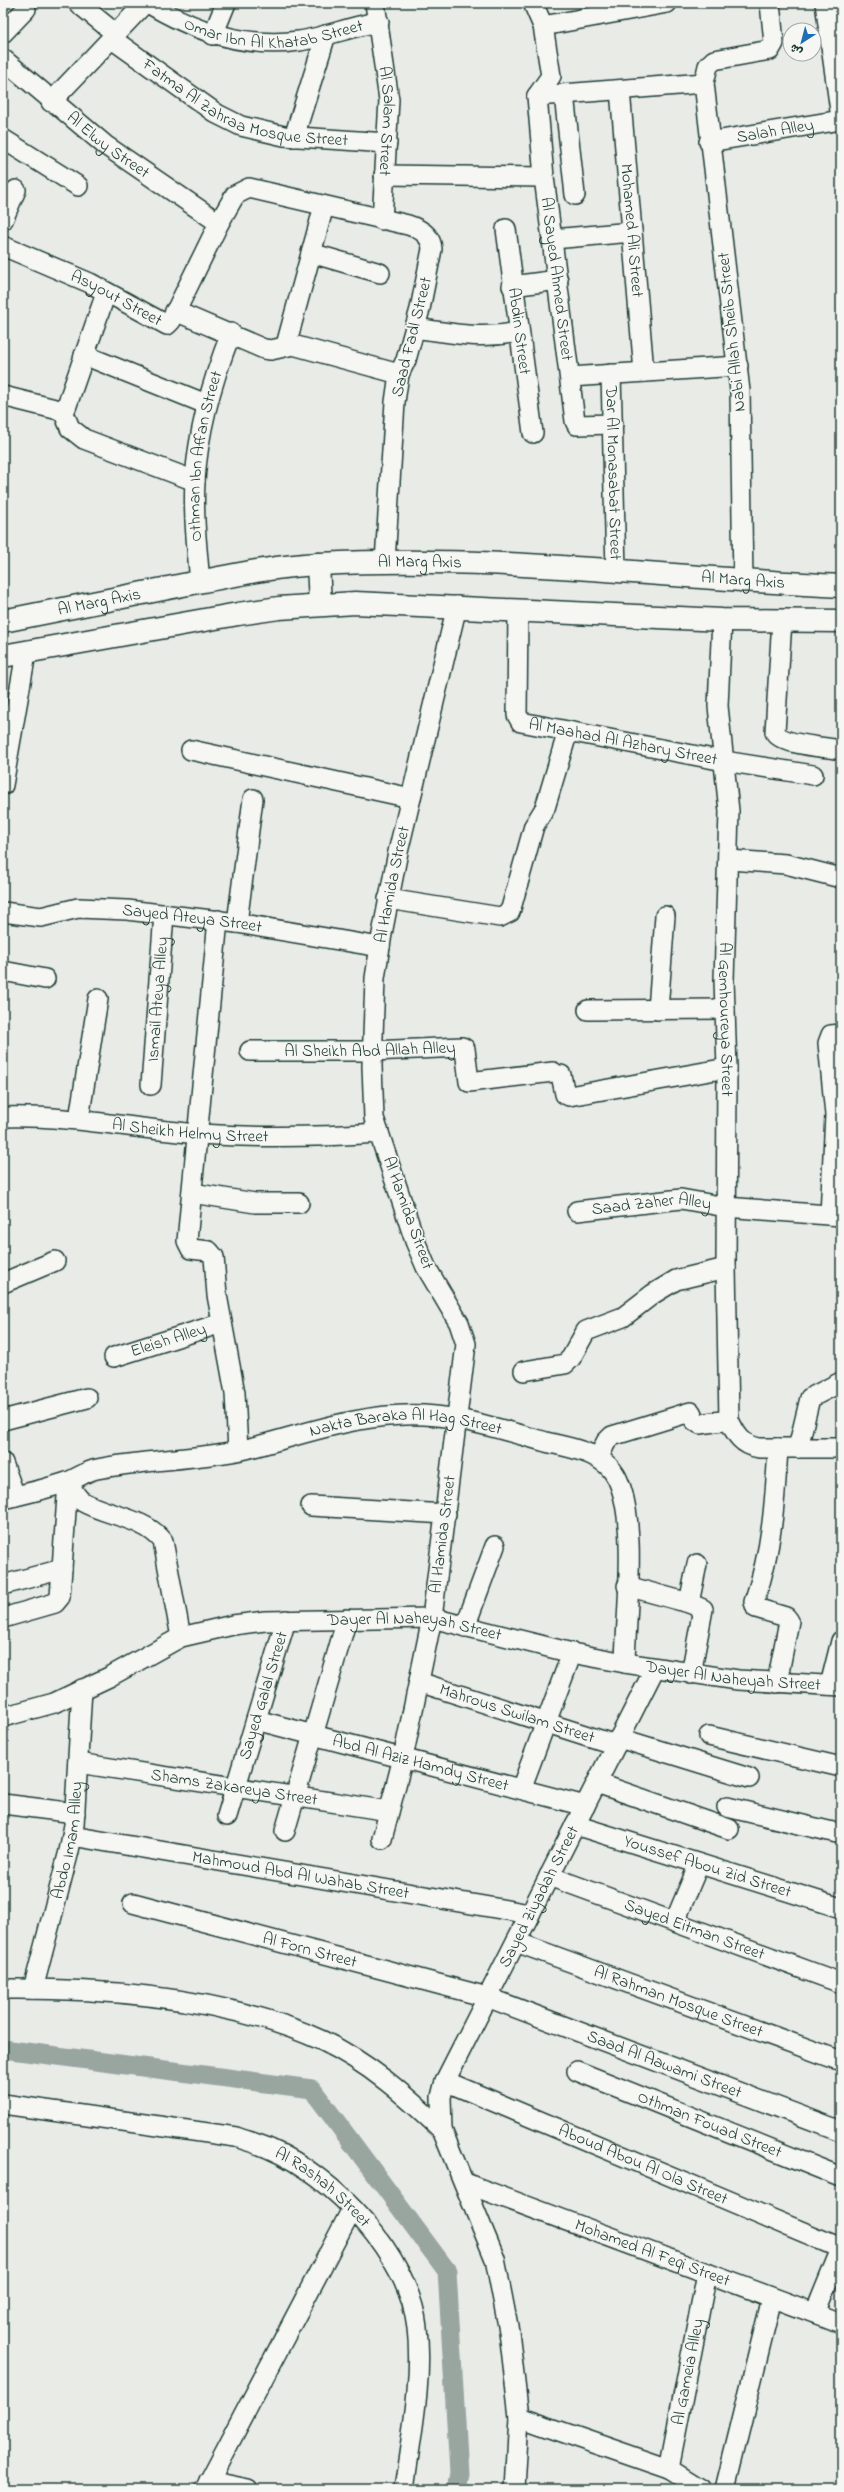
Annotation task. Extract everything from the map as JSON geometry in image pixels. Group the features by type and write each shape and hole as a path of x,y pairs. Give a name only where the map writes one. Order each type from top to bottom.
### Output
{"main road":[{"name":"Al Marg Axis","path":"3,621 271,569 318,564 385,562 500,563 743,582 841,586"},
{"path":"318,564 320,604"},
{"path":"3,656 238,614 320,604 382,603 722,620 841,622"}],"street":[{"name":"Fatma Al Zahraa Mosque Street","path":"78,3 114,36 217,114 241,126 294,137 387,144"},
{"path":"51,102 145,3"},
{"name":"Omar Ibn Al Khatab Street","path":"148,3 178,21 213,35 241,41 270,43 298,41 326,35 343,29 379,22"},
{"path":"213,35 226,3"},
{"name":"Al Salam Street","path":"375,3 379,22 389,100 382,220"},
{"path":"533,3 543,26 551,76 537,96"},
{"path":"543,26 667,3"},
{"path":"537,96 704,83 708,66 714,60 722,57 766,51 773,46 770,3"},
{"path":"824,3 836,56 841,119"},
{"path":"3,33 26,9"},
{"path":"294,137 326,35"},
{"name":"Al Elwy Street","path":"3,59 51,102 105,145 219,223"},
{"name":"Nabi Allah Sheib Street","path":"704,83 709,142 738,366 743,582"},
{"name":"Mohamed Ali Street","path":"620,90 644,372"},
{"path":"564,94 575,195"},
{"name":"Al Sayed Ahmed Street","path":"537,96 544,176 576,424 613,424"},
{"name":"Salah Alley","path":"709,142 841,119"},
{"path":"3,140 78,186"},
{"path":"384,175 544,176"},
{"name":"Asyout Street","path":"3,246 90,283 164,324 171,321 219,223 235,194 249,188 382,220"},
{"path":"3,220 16,190"},
{"path":"286,345 324,206"},
{"name":"Saad Fadl Street","path":"382,220 419,229 432,241 432,249 415,328 406,360 399,374 395,402 385,562"},
{"name":"Abdin Street","path":"506,229 518,332 533,433"},
{"path":"553,239 632,232"},
{"path":"312,253 380,273"},
{"path":"512,286 558,280"},
{"path":"63,411 66,408 106,293"},
{"path":"176,311 231,333 264,349 271,350 286,345 293,345 399,374"},
{"path":"415,328 480,337 494,337 518,332"},
{"name":"Othman Ibn Affan Street","path":"200,582 195,520 195,481 206,404 231,333"},
{"path":"84,355 206,404"},
{"path":"570,376 738,366"},
{"name":"Dar Al Monasabat Street","path":"611,374 616,571"},
{"path":"3,396 63,411"},
{"path":"63,411 70,428 84,439 195,481"},
{"name":"Al Hamida Street","path":"382,1838 403,1758 432,1618 466,1354 464,1333 426,1267 379,1133 373,1110 372,1051 375,985 388,899 457,606"},
{"name":"Al Maahad Al Azhary Street","path":"518,610 518,719 523,722 724,761 813,775"},
{"name":"Al Gemhoureya Street","path":"722,620 718,706 728,811 729,860 725,1009 728,1068 726,1268 729,1420"},
{"path":"782,620 775,732 777,736 786,740 841,750"},
{"path":"3,785 26,653"},
{"path":"388,899 500,917 510,912 534,826 545,808 568,731"},
{"path":"191,750 411,798"},
{"path":"237,923 253,799"},
{"path":"729,860 786,864 841,878"},
{"name":"Sayed Ateya Street","path":"3,912 41,917 81,908 127,910 218,920 380,947"},
{"name":"Ismail Ateya Alley","path":"151,1085 164,914"},
{"path":"658,1010 665,916"},
{"path":"218,920 188,1244 191,1249 213,1253 222,1323 234,1393 238,1450"},
{"path":"3,971 45,979"},
{"path":"79,1119 98,999"},
{"path":"588,1010 725,1009"},
{"path":"835,1216 834,1115 828,1043 831,1035 841,1034"},
{"name":"Al Sheikh Abd Allah Alley","path":"250,1051 372,1051 464,1047 469,1082 557,1073 565,1094 569,1096 728,1068"},
{"name":"Al Sheikh Helmy Street","path":"3,1117 79,1119 199,1134 327,1136 379,1133"},
{"path":"192,1193 255,1203 299,1203"},
{"name":"Saad Zaher Alley","path":"577,1211 673,1199 726,1207 835,1216"},
{"path":"3,1283 55,1261"},
{"path":"524,1370 565,1364 571,1358 586,1331 623,1317 653,1294 676,1280 726,1268"},
{"name":"Eleish Alley","path":"114,1357 222,1323"},
{"path":"798,1448 810,1398 841,1382"},
{"path":"3,1420 87,1398"},
{"path":"599,1458 606,1442 612,1436 691,1412 695,1421 700,1424 729,1420 737,1437 748,1446 778,1448 841,1448"},
{"name":"Nakta Baraka Al Hag Street","path":"9,1498 68,1482 96,1469 238,1450 338,1423 387,1415 425,1415 458,1419 599,1458 609,1466 617,1477 624,1496 627,1524 625,1663"},
{"path":"777,1683 788,1618 756,1608 754,1602 769,1551 774,1518 778,1448"},
{"path":"3,1463 9,1498"},
{"path":"3,1618 58,1601 62,1568 68,1482"},
{"path":"68,1482 82,1502 111,1512 156,1533 163,1541 181,1637"},
{"path":"311,1506 446,1514"},
{"path":"465,1627 495,1546"},
{"path":"689,1603 697,1564"},
{"path":"3,1585 62,1568"},
{"path":"627,1586 689,1603 703,1609 691,1674"},
{"name":"Dayer Al Naheyah Street","path":"3,1717 54,1703 82,1690 181,1637 233,1624 286,1620 432,1618 572,1653 625,1663 691,1674 777,1683 836,1686"},
{"path":"284,1831 347,1619"},
{"name":"Sayed Galal Street","path":"227,1816 286,1620"},
{"path":"836,1686 841,1641"},
{"path":"521,1789 572,1653"},
{"name":"Sayed Ziyadah Street","path":"442,2130 441,2097 445,2081 655,1668"},
{"name":"Mahrous Swilam Street","path":"419,1682 546,1723 618,1742"},
{"name":"Abdo Imam Alley","path":"33,1989 72,1836 75,1813 82,1690"},
{"name":"Abd Al Aziz Hamdy Street","path":"256,1720 585,1806"},
{"path":"709,1736 841,1767"},
{"path":"618,1742 749,1778"},
{"name":"Shams Zakareya Street","path":"78,1763 389,1811"},
{"path":"597,1783 729,1829"},
{"path":"3,1804 75,1813"},
{"path":"727,1807 841,1834"},
{"name":"Youssef Abou Zid Street","path":"575,1825 841,1908"},
{"name":"Mahmoud Abd Al Wahab Street","path":"72,1836 530,1914"},
{"path":"675,1921 699,1864"},
{"name":"Sayed Eitman Street","path":"549,1876 841,1983"},
{"name":"Al Forn Street","path":"133,1903 487,1997"},
{"name":"Al Rahman Mosque Street","path":"516,1942 841,2061"},
{"path":"3,1989 134,1994 232,2010 279,2023 324,2042 367,2066 406,2096 442,2130 495,2259 509,2331 519,2417 515,2489"},
{"name":"Saad Al Aawami Street","path":"487,1997 841,2131"},
{"name":"Othman Fouad Street","path":"578,2071 841,2177"},
{"name":"Aboud Abou Al Ola Street","path":"445,2081 841,2248"},
{"name":"Al Rashah Street","path":"3,2104 236,2137 270,2149 299,2165 326,2184 352,2209 387,2250 412,2300 417,2325 419,2372 404,2489"},
{"name":"Mohamed Al Feqi Street","path":"464,2183 841,2323"},
{"path":"248,2489 207,2485 352,2209"},
{"path":"815,2313 841,2248"},
{"name":"Al Gameia Alley","path":"669,2470 707,2273"},
{"path":"725,2489 772,2298"},
{"path":"519,2417 669,2470 701,2489"}],"waterway":[{"path":"3,2049 312,2089 447,2271 459,2473 456,2489"}]}
